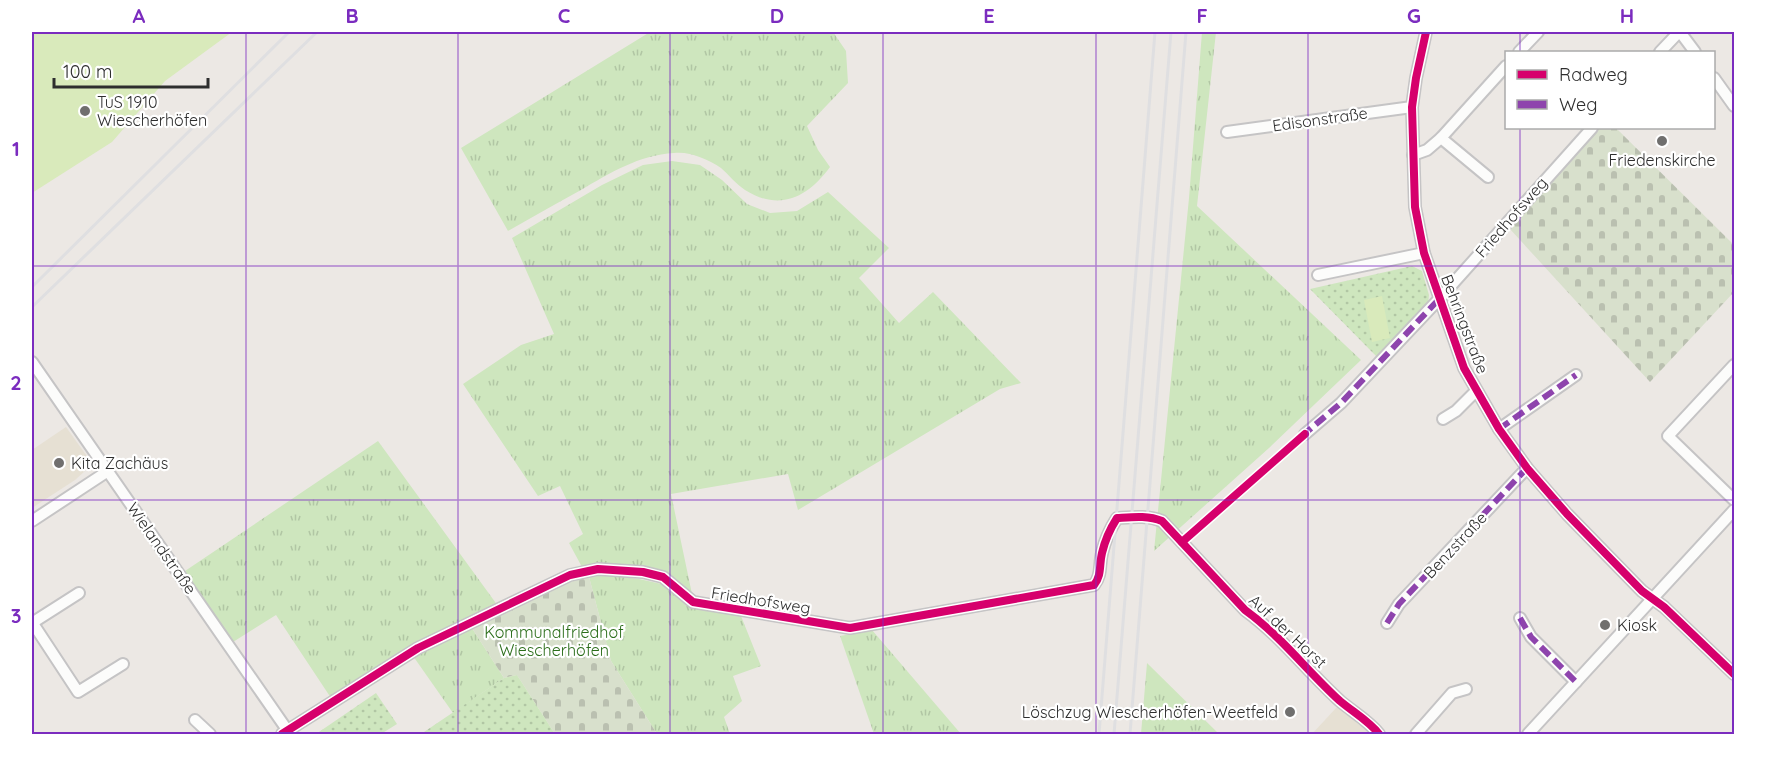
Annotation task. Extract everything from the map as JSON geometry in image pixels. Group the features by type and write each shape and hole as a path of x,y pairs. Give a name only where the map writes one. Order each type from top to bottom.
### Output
{"street":[{"name":"Behringstraße","path":"1426,32 1412,107 1415,207 1424,253 1464,368 1499,429 1527,468 1567,514 1642,591 1653,598 1734,674"},
{"path":"1520,51 1538,32"},
{"path":"1661,51 1679,32 1694,51"},
{"path":"1413,155 1427,150 1442,138 1505,67"},
{"path":"1715,81 1734,106"},
{"name":"Edisonstraße","path":"1227,132 1412,107"},
{"name":"Friedhofsweg","path":"1305,434 1341,403 1440,298 1591,129"},
{"path":"1442,138 1488,177"},
{"path":"1318,275 1424,253"},
{"name":"Wielandstraße","path":"32,362 287,733"},
{"path":"1734,365 1668,436 1734,500"},
{"path":"1499,429 1576,375"},
{"name":"Behringstraße","path":"1443,419 1456,411 1476,391"},
{"name":"Benzstraße","path":"1387,623 1399,604 1527,468"},
{"path":"32,521 108,471"},
{"path":"1528,735 1734,510"},
{"name":"Friedhofsweg","path":"287,733 418,648 570,576 598,569 643,572 663,577 693,602 850,628 1094,585 1099,578 1101,554 1110,528 1117,518 1154,518 1162,521 1182,542"},
{"name":"Auf der Horst","path":"1182,542 1245,610 1293,651 1339,700 1379,735"},
{"path":"79,593 32,623 78,692 123,664"},
{"path":"1520,618 1531,637 1576,682"},
{"path":"1416,735 1452,693 1466,689"},
{"path":"195,720 210,735"}],"shaded area":[{"name":"Kita Zachäus","path":"66,427 86,455 86,470 75,480 32,508 32,450"},
{"path":"1337,707 1371,734 1312,734"}],"green space":[{"name":"TuS 1910 Wiescherhöfen","path":"32,32 232,32 165,81 112,142 32,193"},
{"path":"650,32 833,32 846,51 848,83 807,126 818,150 830,167 803,193 792,198 770,200 745,190 721,168 704,159 686,153 661,154 614,171 508,231 461,148"},
{"path":"1202,32 1216,32 1197,206 1361,360 1269,448 1154,551 1189,198"},
{"path":"1598,129 1617,129 1734,245 1734,292 1650,382 1509,228"},
{"path":"672,161 700,165 722,180 747,204 770,213 797,211 828,192 889,248 859,278 899,323 933,292 1021,383 1000,389 798,510 788,474 671,494 692,594 670,576 650,568 639,566 582,567 569,543 583,534 560,486 538,496 463,384 521,345 554,334 512,238 602,185 643,165"},
{"path":"1412,266 1422,271 1429,295 1428,304 1378,358 1310,289"},
{"path":"1382,296 1390,338 1372,342 1364,300"},
{"path":"378,441 498,606 331,698 276,615 233,642 185,571"},
{"path":"588,573 639,579 666,585 687,604 741,616 761,666 733,676 742,701 724,717 730,734 657,734 611,661"},
{"name":"Kommunalfriedhof Wiescherhöfen","path":"588,573 611,661 657,734 555,734 517,675 504,678 470,625"},
{"path":"470,625 504,678 453,713 413,656"},
{"path":"872,630 961,734 874,734 840,636"},
{"path":"1147,663 1219,734 1141,734"},
{"path":"517,675 555,734 421,734 504,678"},
{"path":"376,693 397,724 381,734 316,734"}],"railway":[{"path":"32,287 289,32"},
{"path":"32,307 317,32"},
{"path":"1099,734 1155,32"},
{"path":"1114,734 1171,32"},
{"path":"1130,734 1186,32"}],"marked path":[{"path":"1302,436 1341,403 1440,298"},
{"path":"1499,429 1576,375"},
{"path":"1387,623 1399,604 1527,468"},
{"path":"1520,618 1531,637 1576,682"}],"cycle path":[{"path":"1426,32 1412,107 1415,207 1424,253 1464,368 1499,429 1527,468 1567,514 1642,591 1664,607 1734,674"},
{"path":"1182,542 1305,434"},
{"path":"282,734 418,648 570,575 598,569 643,572 663,577 693,602 850,628 1094,585 1099,574 1105,544 1117,518 1140,517 1162,521 1245,610 1282,642 1328,690 1379,734"}],"place":[{"name":"TuS 1910 Wiescherhöfen","path":"85,111"},
{"name":"Friedenskirche","path":"1662,141"},
{"name":"Kita Zachäus","path":"59,463"},
{"name":"Kiosk","path":"1605,625"},
{"name":"Löschzug Wiescherhöfen-Weetfeld","path":"1290,712"}]}
